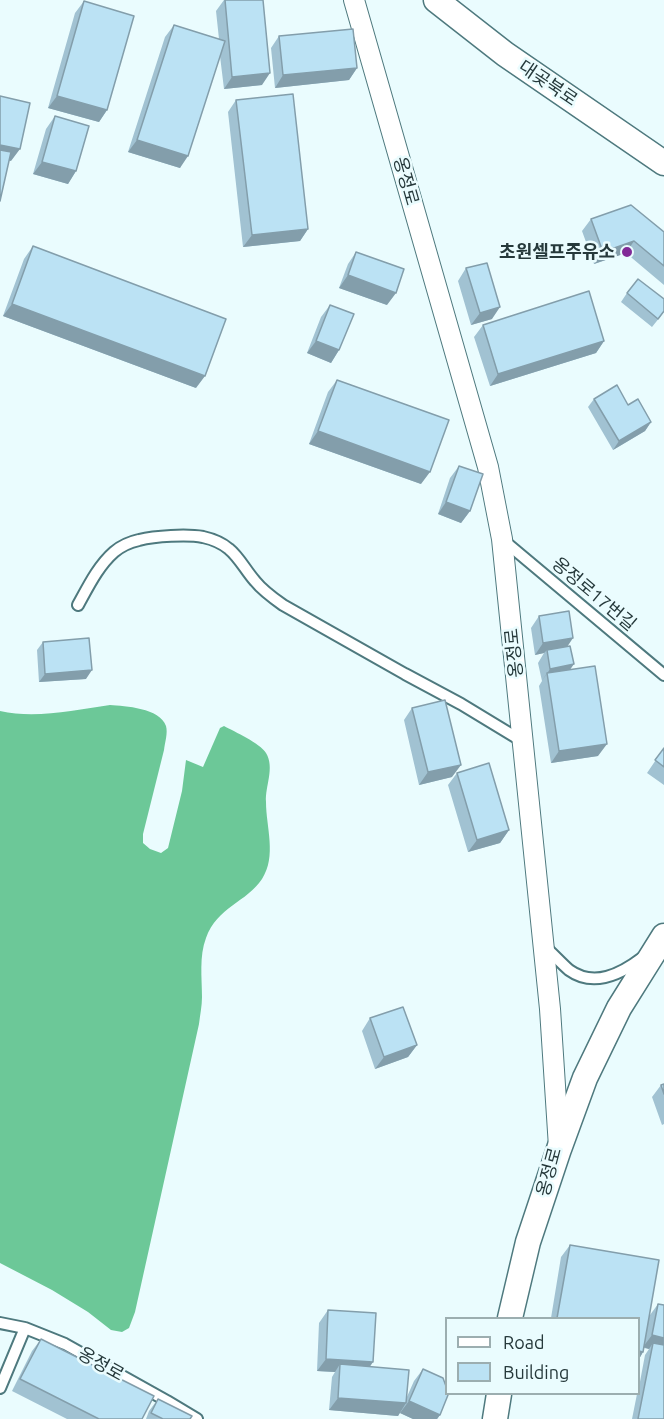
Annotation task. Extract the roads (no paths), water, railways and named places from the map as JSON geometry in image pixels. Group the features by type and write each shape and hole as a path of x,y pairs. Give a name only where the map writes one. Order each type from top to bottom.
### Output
{"street":[{"name":"옹정로","path":"354,0 488,466 502,539 550,1008 559,1149 528,1242 510,1317"},
{"name":"대곶북로","path":"436,0 505,54 664,163"},
{"path":"559,1149 590,1068 619,1008 659,942"},
{"path":"495,1419 499,1395"}],"lane":[{"path":"78,606 106,560 128,543 140,539 163,537 204,537 230,549 255,581 283,605 523,741"},
{"name":"옹정로17번길","path":"502,539 664,675"},
{"path":"543,945 571,971 587,978 607,978 625,971 659,942"},
{"name":"옹정로","path":"0,1323 24,1328 65,1344 197,1419"},
{"path":"0,1388 24,1328"}],"place":[{"name":"초원셀프주유소","path":"627,252"}]}
